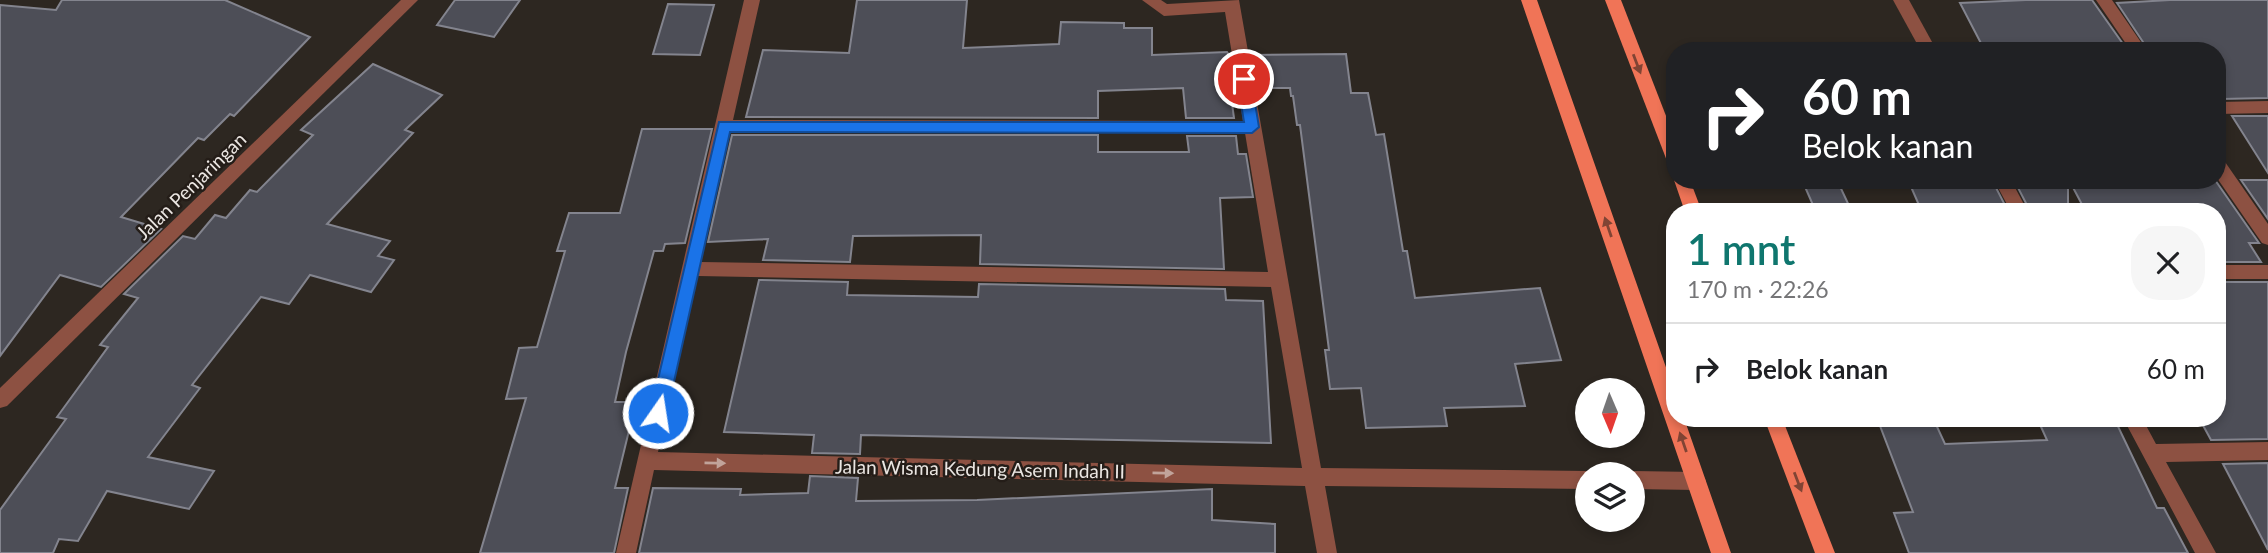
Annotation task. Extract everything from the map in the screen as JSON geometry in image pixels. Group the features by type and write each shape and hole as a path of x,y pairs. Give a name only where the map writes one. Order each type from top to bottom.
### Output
{"main road":[{"path":"1529,0 1666,395"},
{"path":"1613,0 1666,138"},
{"path":"1677,427 1721,553"},
{"path":"1776,427 1825,553"}],"street":[{"name":"Jalan Penjaringan","path":"0,401 410,0"},
{"path":"626,553 752,0"},
{"path":"1150,0 1164,10 1231,3 1327,553"},
{"path":"1900,0 1924,42"},
{"path":"2104,0 2133,42"},
{"path":"2226,108 2268,107"},
{"path":"724,126 1252,127"},
{"path":"2226,177 2268,237"},
{"path":"691,269 1278,280"},
{"path":"2226,272 2268,272"},
{"path":"2137,427 2207,553"},
{"path":"2150,453 2268,451"},
{"name":"Jalan Wisma Kedung Asem Indah II","path":"647,461 1313,477 1575,480"},
{"path":"1645,480 1696,481"}],"building":[{"path":"62,0 225,0 310,37 234,116 230,114 204,140 198,138 121,217 161,229 101,287 60,275 0,356 0,5 56,10"},
{"path":"455,0 520,0 494,37 437,25"},
{"path":"857,0 967,0 963,48 1059,44 1061,22 1124,23 1124,28 1152,28 1152,55 1227,52 1235,89 1230,89 1234,118 1186,118 1183,88 1098,91 1098,118 746,117 763,50 849,53"},
{"path":"2092,0 2122,42 1980,42 1960,3"},
{"path":"2268,0 2268,98 2226,99 2226,42 2143,42 2117,3"},
{"path":"668,4 714,5 700,55 653,54"},
{"path":"1346,54 1351,93 1368,93 1376,135 1384,134 1403,251 1407,251 1415,298 1540,288 1561,360 1515,364 1525,406 1444,408 1447,426 1366,428 1361,388 1330,389 1325,350 1329,350 1300,125 1297,125 1290,88 1257,88 1251,55"},
{"path":"373,64 442,95 405,130 413,133 327,224 390,241 378,256 394,260 371,292 310,275 289,304 261,297 192,385 200,388 148,457 214,471 189,509 107,491 78,541 59,539 53,553 0,553 0,510 66,419 57,417 108,347 100,345 138,298 124,294 183,236 195,239 215,215 226,218 250,190 257,192 313,135 301,130"},
{"path":"2232,116 2268,116 2268,173"},
{"path":"642,129 712,129 685,243 665,244 663,251 654,251 626,352 615,402 636,402 615,488 628,488 614,553 480,553 526,398 506,399 519,348 537,347 565,251 557,251 569,213 620,213"},
{"path":"732,135 1098,135 1098,152 1189,152 1187,136 1236,136 1238,154 1246,154 1253,197 1220,198 1224,269 980,264 981,235 853,236 850,262 763,260 768,239 708,242"},
{"path":"2241,180 2268,180 2268,219"},
{"path":"1806,189 1841,189 1848,203 1812,203"},
{"path":"1912,189 1997,189 2004,203 1918,203"},
{"path":"2019,189 2068,189 2068,203 2026,203"},
{"path":"2074,189 2221,189 2259,243 2249,243 2261,262 2226,262 2226,203 2081,203"},
{"path":"759,280 848,282 847,295 978,297 979,284 1225,289 1226,300 1263,301 1271,443 861,435 860,454 812,453 814,435 724,432"},
{"path":"2226,282 2268,282 2268,439 2211,440 2204,427 2226,427"},
{"path":"1880,427 1937,427 1945,444 2047,440 2041,427 2118,427 2157,508 2164,508 2188,553 1909,553 1894,513 1913,512"},
{"path":"2268,463 2268,550 2223,464"},
{"path":"810,476 858,478 856,501 977,500 1212,489 1212,520 1275,524 1275,553 639,553 653,488 741,489 740,495 808,493"}],"route":[{"path":"658,413 724,126 1252,127 1244,79"}]}
